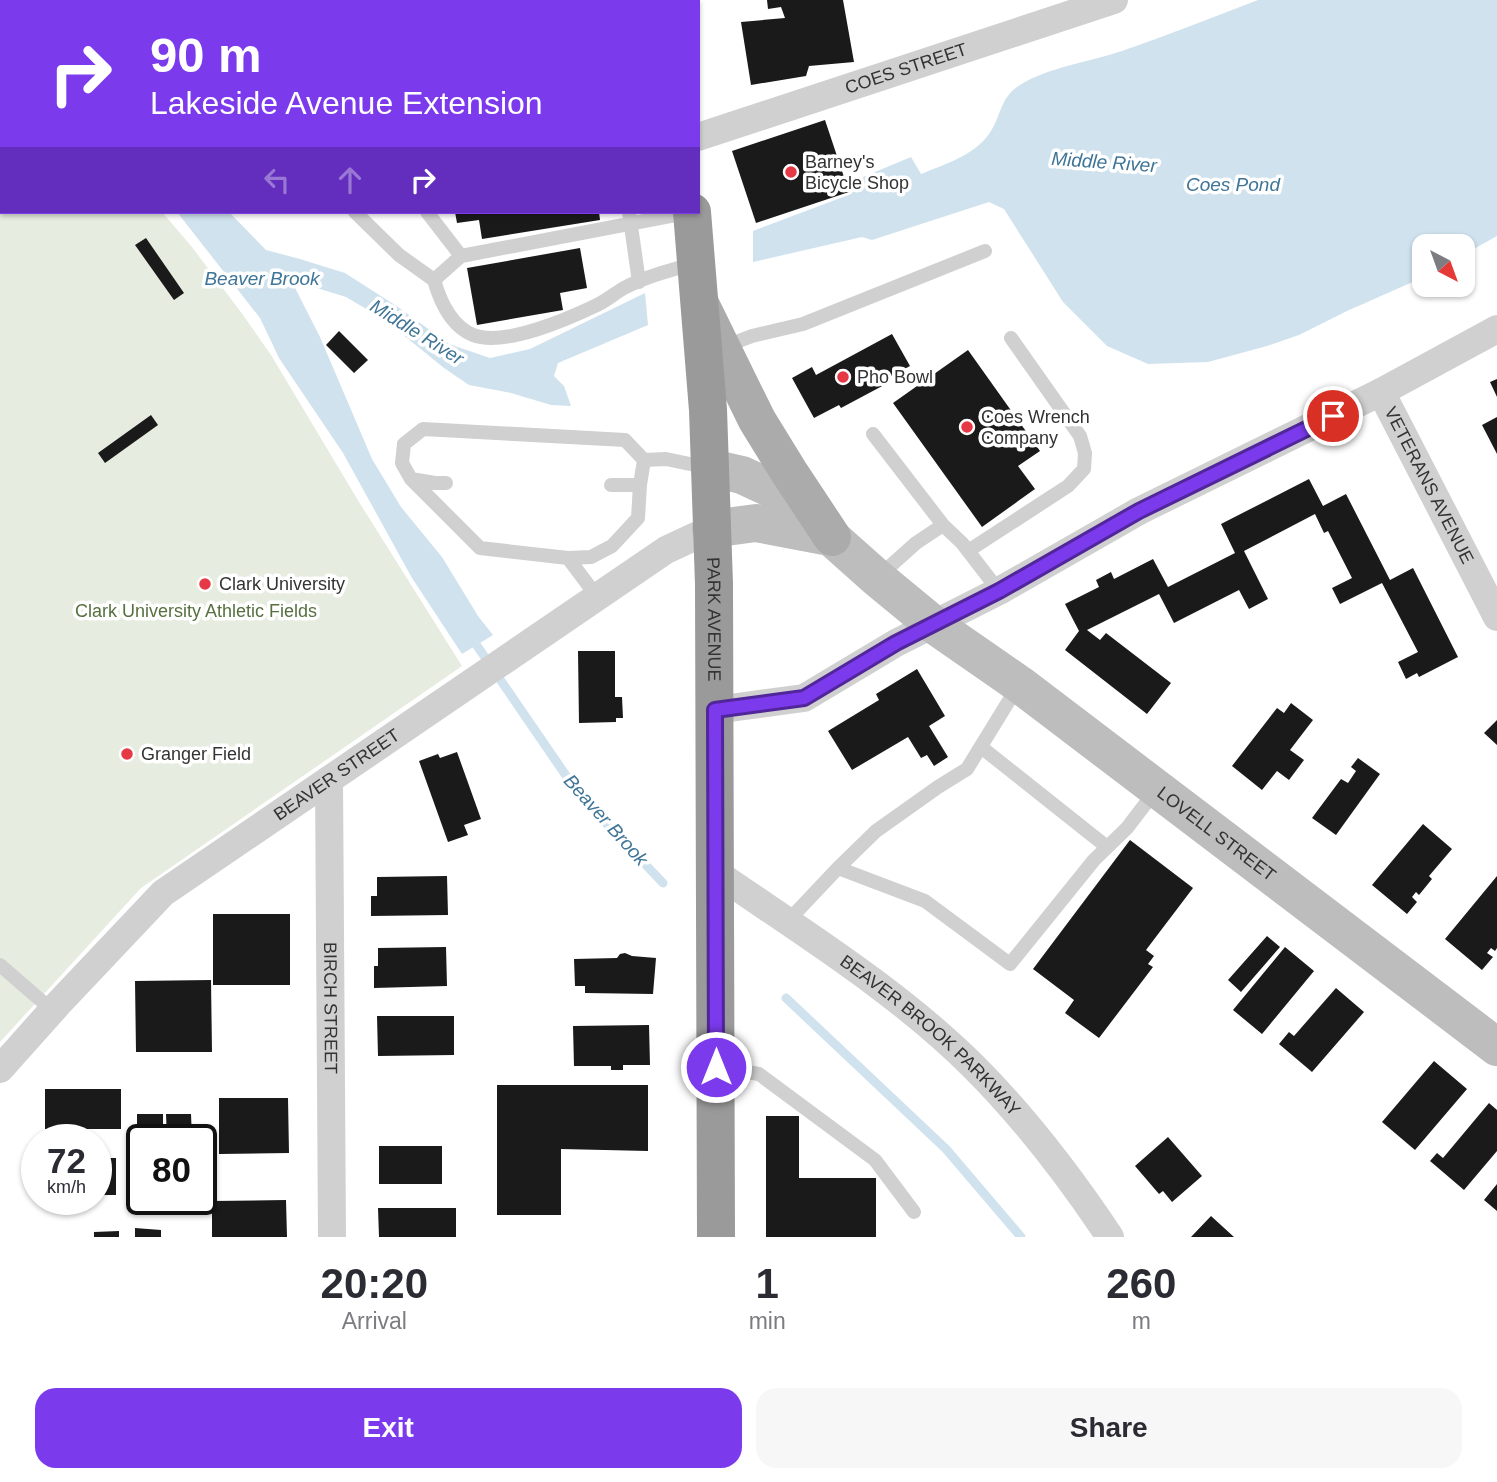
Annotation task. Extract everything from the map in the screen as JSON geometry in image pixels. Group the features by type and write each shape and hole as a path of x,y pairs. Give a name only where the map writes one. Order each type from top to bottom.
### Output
{"highway":[{"name":"PARK AVENUE","path":"692,214 708,410 714,584 716,1237"}],"main road":[{"path":"700,304 757,420 832,537"}],"street":[{"name":"COES STREET","path":"700,136 1114,0"},
{"path":"715,710 804,698 896,643 999,591 1139,511 1381,392 1497,329"},
{"name":"VETERANS AVENUE","path":"1381,392 1497,617"},
{"name":"LOVELL STREET","path":"711,468 742,475 770,488 795,505 934,625 1019,684 1494,1040"},
{"path":"711,529 756,523 832,537"},
{"name":"BEAVER STREET","path":"0,1069 163,893 666,550 711,529"},
{"name":"BIRCH STREET","path":"329,780 332,1237"},
{"name":"BEAVER BROOK PARKWAY","path":"715,872 850,965 923,1021 973,1065 1018,1114 1088,1204 1110,1237"}],"lane":[{"path":"357,214 399,256 434,280 441,303 458,326 472,335 492,339 539,329 598,305 624,288 654,275 697,263"},
{"path":"430,214 461,256"},
{"path":"434,280 461,256 630,218 671,214"},
{"path":"630,218 639,282"},
{"path":"722,348 752,335 803,324 985,251"},
{"path":"968,551 1068,485 1084,469 1085,453 1080,436 1012,338"},
{"path":"644,460 639,517 612,546 591,557 568,558 480,548 411,479 402,463 404,444 423,429 625,440 644,460 666,459 711,468"},
{"path":"873,435 999,591"},
{"path":"411,479 446,483"},
{"path":"611,485 640,485"},
{"path":"877,578 896,559 943,525"},
{"path":"568,558 597,598"},
{"path":"788,922 876,831 938,786 967,769 1019,684"},
{"path":"981,747 1107,848"},
{"path":"838,868 925,901 1010,964 1094,860 1126,828 1157,789"},
{"path":"0,965 52,1010"},
{"path":"716,1067 759,1074 875,1160 914,1212"}],"green space":[{"name":"Clark University Athletic Fields","path":"0,214 164,214 192,247 271,355 462,666 141,888 0,1042"}],"water":[{"name":"Coes Pond","path":"1258,0 1497,0 1497,236 1475,248 1475,234 1412,234 1412,282 1299,335 1208,362 1148,364 1107,346 1063,302 1004,209 989,202 872,240 862,237 753,262 753,231 851,194 863,177 911,157 921,174 949,163 982,142 993,127 1004,101 1020,85 1056,69 1122,51"},
{"name":"Beaver Brook","path":"179,214 231,214 266,250 345,273 449,344 490,358 530,349 645,293 648,325 558,363 554,376 564,386 571,406 551,405 511,393 469,385 385,320 346,297 291,280 320,337 372,459 401,507 442,557 478,616 493,635 462,654 412,578 343,453 279,358 260,318"}],"building":[{"path":"767,0 843,0 854,62 809,66 806,76 751,85 741,22 785,18 781,7 768,9"},
{"name":"Barney's Bicycle Shop","path":"825,120 849,192 756,223 732,151"},
{"path":"455,214 599,214 600,220 482,239 479,220 457,223"},
{"path":"146,238 184,293 174,300 135,245"},
{"path":"580,248 587,288 560,293 563,310 477,325 467,268"},
{"path":"339,331 368,360 354,373 326,345"},
{"name":"Pho Bowl","path":"892,334 910,366 884,380 886,384 841,408 839,405 814,418 792,378 812,367 816,375"},
{"name":"Coes Wrench Company","path":"968,350 1040,451 1018,466 1035,489 982,527 893,403"},
{"path":"1497,379 1497,397 1490,382"},
{"path":"151,415 158,425 105,463 98,453"},
{"path":"1497,417 1497,454 1482,425"},
{"path":"1309,479 1323,506 1346,494 1390,580 1413,568 1458,657 1419,677 1417,673 1406,679 1398,662 1418,652 1382,583 1340,604 1332,588 1352,578 1328,531 1324,533 1315,514 1244,551 1268,599 1249,609 1239,590 1174,623 1159,594 1087,630 1100,640 1106,633 1171,683 1147,714 1065,650 1079,631 1065,604 1099,587 1096,580 1111,572 1114,579 1153,559 1168,587 1235,553 1221,524"},
{"path":"578,651 615,651 615,697 622,697 623,718 616,718 616,722 579,723"},
{"path":"917,669 945,716 929,726 948,757 934,766 927,755 921,758 908,737 852,770 828,731 879,700 876,694"},
{"path":"1291,703 1313,720 1290,750 1304,760 1289,780 1277,771 1262,790 1232,766 1277,708 1284,713"},
{"path":"1497,720 1497,745 1484,733"},
{"path":"457,752 481,819 464,825 468,835 448,842 419,761 438,754 440,758"},
{"path":"1358,758 1380,774 1336,835 1312,818 1341,779 1348,783 1356,771 1351,767"},
{"path":"1423,824 1452,849 1429,876 1432,879 1419,895 1416,892 1412,897 1417,902 1407,914 1372,885"},
{"path":"1130,840 1193,888 1146,950 1154,956 1148,964 1153,967 1099,1038 1065,1013 1074,1000 1033,969"},
{"path":"447,876 448,915 371,916 371,896 377,896 377,877"},
{"path":"1497,876 1497,948 1495,951 1491,948 1487,953 1493,957 1482,970 1445,939"},
{"path":"213,914 290,914 290,985 213,985"},
{"path":"1267,936 1280,947 1241,992 1228,980"},
{"path":"446,947 447,986 374,988 374,966 378,966 378,948"},
{"path":"1285,947 1314,971 1262,1034 1233,1010"},
{"path":"625,953 656,958 653,994 585,993 585,986 575,986 574,959 617,958"},
{"path":"211,980 212,1052 136,1052 135,981"},
{"path":"1336,988 1364,1012 1312,1072 1279,1044 1289,1032 1294,1036"},
{"path":"377,1016 454,1016 454,1055 378,1056"},
{"path":"649,1025 650,1065 623,1065 623,1070 611,1070 611,1066 574,1066 573,1026"},
{"path":"1434,1061 1467,1089 1415,1150 1382,1122"},
{"path":"497,1085 648,1085 648,1151 561,1149 561,1215 497,1215"},
{"path":"45,1089 121,1089 121,1129 112,1129 112,1124 45,1124"},
{"path":"219,1098 288,1098 289,1153 219,1154"},
{"path":"1489,1103 1497,1110 1497,1151 1464,1190 1430,1161 1437,1153 1443,1158"},
{"path":"137,1114 163,1114 163,1124 137,1124"},
{"path":"166,1114 191,1114 191,1124 166,1124"},
{"path":"766,1116 799,1116 799,1178 876,1178 876,1237 766,1237"},
{"path":"1168,1137 1202,1176 1172,1202 1163,1191 1159,1194 1135,1166"},
{"path":"379,1146 442,1146 442,1184 379,1184"},
{"path":"112,1158 116,1158 116,1195 112,1195"},
{"path":"1497,1184 1497,1211 1484,1200"},
{"path":"286,1200 287,1237 212,1237 212,1215 217,1215 217,1201"},
{"path":"378,1208 456,1208 456,1237 379,1237"},
{"path":"1211,1216 1234,1237 1191,1237"},
{"path":"135,1228 161,1230 161,1237 135,1237"},
{"path":"119,1231 119,1237 94,1237 94,1232"}],"waterway":[{"name":"Beaver Brook","path":"471,637 580,796 663,883"},
{"name":"Beaver Brook","path":"786,998 946,1149 1021,1237"}],"place":[{"name":"Barney's Bicycle Shop","path":"791,172"},
{"name":"Pho Bowl","path":"843,377"},
{"name":"Coes Wrench Company","path":"967,427"},
{"name":"Clark University","path":"205,584"},
{"name":"Granger Field","path":"127,754"}],"route":[{"path":"716,1067 715,710 804,698 896,643 999,591 1139,511 1333,416"}],"water label":[{"name":"Middle River","path":"1104,162"},
{"name":"Middle River","path":"417,332"}]}
